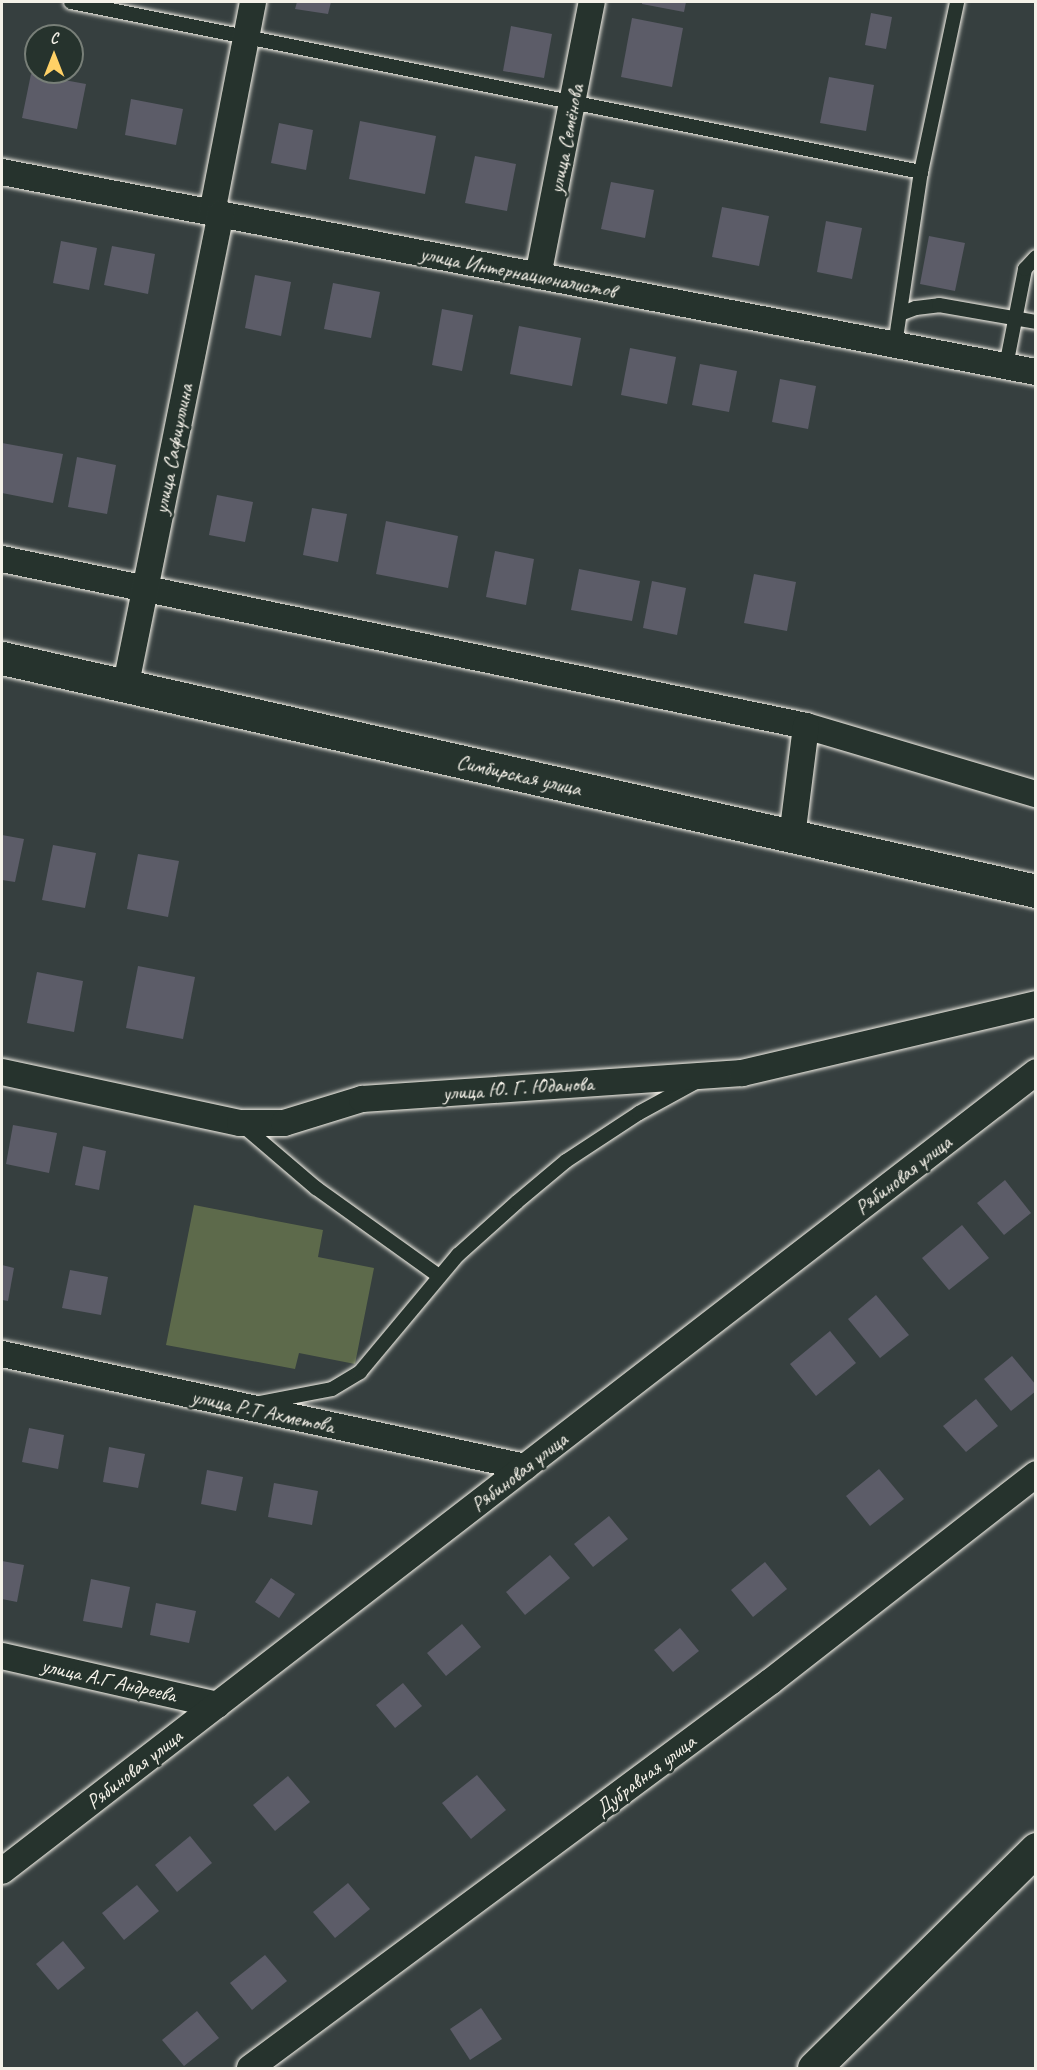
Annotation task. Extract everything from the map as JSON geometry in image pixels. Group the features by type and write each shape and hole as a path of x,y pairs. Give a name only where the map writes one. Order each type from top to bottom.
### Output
{"main road":[{"name":"Симбирская улица","path":"2,658 126,684 1035,891"},
{"path":"814,2068 1035,1849"}],"street":[{"name":"улица Сафиуллина","path":"126,684 217,214 253,2"},
{"name":"улица Семёнова","path":"538,276 592,2"},
{"name":"улица Интернационалистов","path":"2,172 1035,372"},
{"path":"2,559 806,726 1035,794"},
{"path":"792,837 806,726"},
{"name":"улица Ю. Г. Юданова","path":"2,1072 240,1123 284,1123 362,1099 742,1073 1035,1004"},
{"name":"Рябиновая улица","path":"2,1871 1035,1072"},
{"name":"улица Р.Т Ахметова","path":"2,1354 525,1467"},
{"name":"Дубравная улица","path":"250,2068 770,1682 1035,1474"},
{"name":"улица А.Г Андреева","path":"2,1656 217,1705"}],"lane":[{"path":"71,2 921,172"},
{"path":"895,345 921,172 957,2"},
{"path":"1006,366 1025,269 1035,257"},
{"path":"900,314 916,308 939,305 1035,322"},
{"path":"243,1406 332,1389 360,1372 458,1255 566,1161 639,1113 710,1075"},
{"path":"240,1123 324,1195 439,1276"}],"green space":[{"path":"194,1205 323,1230 318,1257 374,1268 355,1364 299,1353 295,1369 166,1345"}],"building":[{"path":"297,2 331,2 328,14 295,9"},
{"path":"642,2 686,2 684,12 642,4"},
{"path":"871,13 892,17 886,49 865,45"},
{"path":"632,18 683,28 672,87 621,77"},
{"path":"511,26 552,34 544,78 503,71"},
{"path":"829,77 874,85 866,131 820,123"},
{"path":"29,84 86,84 77,129 22,118"},
{"path":"131,99 183,109 176,145 125,135"},
{"path":"360,121 436,136 425,194 349,179"},
{"path":"279,123 313,130 306,170 271,163"},
{"path":"475,156 516,164 507,211 465,203"},
{"path":"611,182 654,190 645,238 601,229"},
{"path":"722,207 769,216 759,266 712,257"},
{"path":"826,221 862,228 852,279 817,272"},
{"path":"929,236 965,243 955,291 920,284"},
{"path":"61,241 97,248 89,290 53,283"},
{"path":"112,246 155,254 148,294 104,285"},
{"path":"255,275 291,282 281,336 245,328"},
{"path":"333,283 380,292 371,338 324,329"},
{"path":"442,309 473,315 462,371 432,365"},
{"path":"519,326 581,338 572,386 510,374"},
{"path":"630,348 676,357 667,404 621,395"},
{"path":"700,364 737,371 729,412 692,405"},
{"path":"780,379 816,386 808,429 772,422"},
{"path":"2,443 63,454 53,503 2,493"},
{"path":"77,457 116,465 107,514 68,507"},
{"path":"217,495 253,502 245,542 209,535"},
{"path":"312,508 347,514 338,562 303,555"},
{"path":"386,521 458,536 448,588 376,574"},
{"path":"495,551 534,559 526,605 486,597"},
{"path":"579,569 640,581 632,621 571,610"},
{"path":"754,574 796,582 787,631 744,623"},
{"path":"652,581 686,588 677,635 643,628"},
{"path":"2,835 24,839 15,882 2,880"},
{"path":"53,845 96,853 85,908 42,900"},
{"path":"138,854 179,861 168,917 127,909"},
{"path":"138,966 195,977 183,1039 126,1028"},
{"path":"37,972 83,981 74,1032 27,1023"},
{"path":"13,1125 57,1133 49,1173 6,1164"},
{"path":"83,1146 106,1151 99,1190 75,1185"},
{"path":"1005,1180 1031,1213 1004,1235 977,1203"},
{"path":"962,1225 989,1258 949,1290 922,1258"},
{"path":"2,1265 14,1268 8,1301 2,1300"},
{"path":"70,1270 108,1277 101,1315 62,1308"},
{"path":"876,1295 909,1335 880,1358 848,1319"},
{"path":"830,1331 856,1363 816,1396 790,1364"},
{"path":"1012,1356 1036,1385 1036,1391 1011,1411 984,1379"},
{"path":"976,1399 998,1426 966,1452 943,1426"},
{"path":"29,1428 64,1435 58,1469 22,1462"},
{"path":"109,1447 145,1454 138,1488 103,1482"},
{"path":"879,1469 904,1499 870,1526 846,1496"},
{"path":"207,1470 243,1477 236,1511 201,1504"},
{"path":"274,1483 318,1491 312,1525 268,1517"},
{"path":"609,1516 628,1539 593,1567 574,1544"},
{"path":"550,1555 570,1578 525,1615 506,1592"},
{"path":"2,1561 24,1565 17,1602 2,1599"},
{"path":"765,1562 787,1589 753,1617 731,1590"},
{"path":"271,1578 295,1594 279,1618 255,1602"},
{"path":"91,1579 130,1587 122,1628 83,1621"},
{"path":"156,1603 196,1611 189,1643 150,1635"},
{"path":"462,1624 481,1647 446,1676 427,1653"},
{"path":"680,1628 699,1651 673,1672 654,1650"},
{"path":"403,1683 422,1706 395,1728 376,1705"},
{"path":"477,1775 506,1810 471,1839 442,1803"},
{"path":"288,1776 310,1802 275,1831 253,1805"},
{"path":"190,1836 212,1863 177,1892 155,1865"},
{"path":"348,1883 370,1909 335,1938 313,1912"},
{"path":"137,1885 159,1911 124,1940 102,1913"},
{"path":"63,1941 85,1968 58,1990 36,1964"},
{"path":"265,1955 287,1981 252,2010 230,1983"},
{"path":"481,2008 502,2039 470,2060 450,2029"},
{"path":"197,2011 219,2038 184,2066 162,2040"}]}
